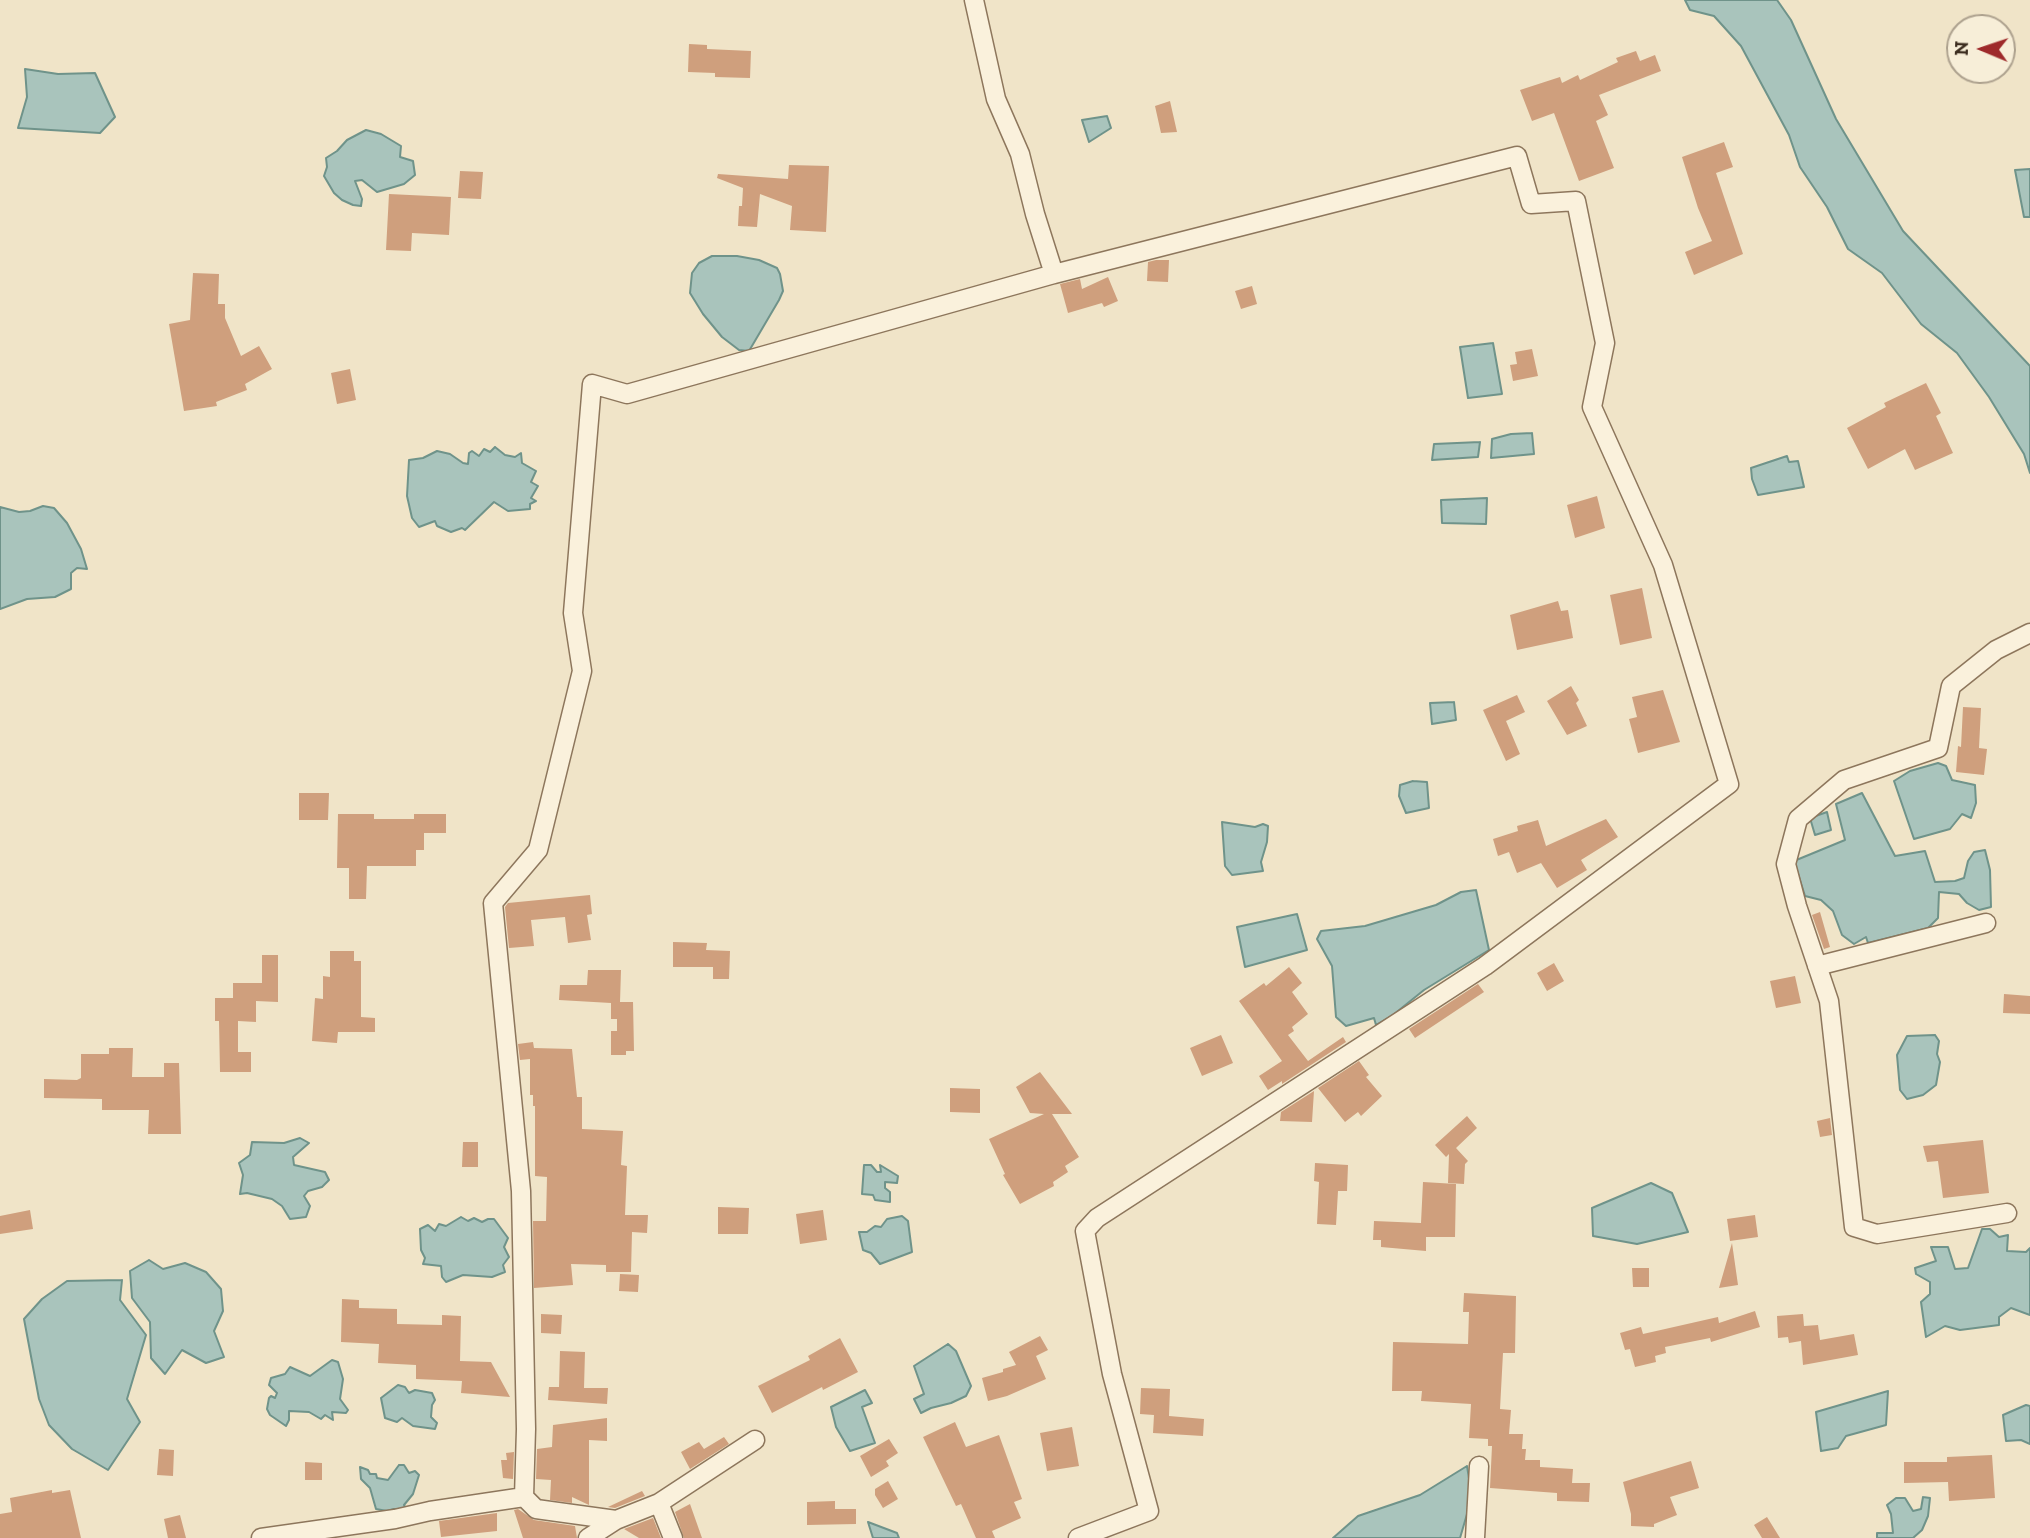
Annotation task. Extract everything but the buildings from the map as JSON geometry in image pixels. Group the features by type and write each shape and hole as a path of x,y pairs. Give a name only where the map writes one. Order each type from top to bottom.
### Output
{"street":[{"path":"974,0 996,99 1020,155 1054,274"},
{"path":"616,1520 536,1509 524,1497 526,1429 521,1191 493,903 538,850 582,671 573,613 592,384 627,394 1054,274 1517,156 1531,204 1576,201 1605,343 1592,407 1663,565 1729,784 1485,965 1097,1218 1085,1231 1112,1374 1149,1511 1078,1538"},
{"path":"2007,1213 1877,1234 1854,1227 1829,1000 1797,906 1786,864 1798,819 1844,779 1938,748 1951,686 1996,650 2030,633"},
{"path":"1817,966 1986,923"},
{"path":"588,1538 616,1520 659,1503 755,1440"},
{"path":"1475,1538 1479,1466"},
{"path":"261,1538 524,1497"},
{"path":"659,1503 673,1538"}],"water":[{"path":"1685,0 1777,0 1791,20 1836,119 1903,231 2030,366 2030,473 2024,454 1989,397 1957,353 1921,324 1882,273 1848,249 1827,207 1800,167 1789,135 1741,46 1714,16 1690,10"},
{"path":"25,69 58,74 95,73 115,117 100,133 18,128 27,97"},
{"path":"1107,116 1111,128 1089,142 1082,120"},
{"path":"366,130 381,134 401,146 400,157 413,161 415,175 404,184 377,192 362,180 355,181 362,199 361,206 342,200 334,193 324,176 326,158 347,140"},
{"path":"2030,169 2030,217 2024,217 2015,170"},
{"path":"712,256 737,256 759,260 777,268 780,274 783,291 749,351 739,350 722,337 690,293 692,273 699,263"},
{"path":"1493,343 1502,394 1468,398 1460,347"},
{"path":"1532,433 1534,454 1491,458 1492,439 1511,434"},
{"path":"1480,442 1478,457 1432,460 1434,444"},
{"path":"495,447 505,455 515,457 521,453 522,463 536,471 531,482 538,486 531,498 536,501 530,504 530,509 508,511 494,502 465,530 462,528 451,532 437,526 435,521 419,527 412,518 407,496 409,460 423,458 437,451 450,454 468,464 469,453 472,451 479,456 484,449 490,452"},
{"path":"1787,456 1789,462 1798,461 1804,487 1758,495 1751,468"},
{"path":"1487,498 1486,524 1442,523 1441,500"},
{"path":"43,506 54,508 67,523 81,549 87,569 77,568 71,573 71,589 55,597 27,599 0,609 0,507 19,512"},
{"path":"1454,702 1456,720 1432,724 1430,703"},
{"path":"1938,763 1946,766 1952,780 1975,785 1976,803 1971,818 1962,814 1950,829 1914,839 1894,781 1910,771"},
{"path":"1413,781 1427,782 1429,808 1406,813 1399,796 1400,785"},
{"path":"1862,793 1895,856 1925,851 1935,882 1964,878 1968,861 1974,852 1985,850 1990,870 1991,907 1979,910 1959,894 1939,892 1938,918 1928,928 1868,943 1866,937 1854,944 1842,935 1833,911 1821,900 1805,896 1794,861 1845,840 1836,804"},
{"path":"1827,812 1831,830 1815,835 1810,818"},
{"path":"1222,822 1255,827 1263,824 1268,826 1261,862 1263,871 1232,875 1225,866"},
{"path":"1476,890 1489,950 1424,990 1376,1025 1374,1018 1346,1026 1336,1017 1332,966 1317,939 1321,931 1365,926 1436,905 1461,892"},
{"path":"1297,914 1307,950 1245,967 1237,927"},
{"path":"1935,1035 1939,1041 1937,1054 1940,1062 1936,1085 1923,1095 1907,1099 1900,1090 1897,1055 1907,1036"},
{"path":"300,1138 309,1143 293,1157 294,1165 325,1172 329,1180 322,1187 308,1191 304,1196 310,1206 306,1217 290,1219 282,1206 272,1199 240,1194 243,1175 239,1163 250,1155 252,1142 284,1143"},
{"path":"864,1165 871,1165 877,1172 881,1172 880,1165 898,1176 897,1183 885,1182 885,1188 890,1192 890,1202 875,1200 873,1195 862,1194"},
{"path":"1651,1183 1672,1193 1688,1232 1637,1244 1593,1236 1592,1208"},
{"path":"902,1216 908,1221 912,1252 880,1264 871,1253 863,1250 859,1232 867,1232 875,1226 881,1227 887,1219"},
{"path":"461,1217 468,1221 474,1218 482,1222 494,1219 508,1238 504,1247 509,1257 503,1265 505,1272 492,1277 463,1275 446,1282 442,1277 441,1266 423,1264 425,1258 421,1250 420,1229 428,1225 435,1231 439,1224 446,1226"},
{"path":"1982,1229 1990,1229 1999,1237 2008,1235 2007,1251 2026,1252 2030,1248 2030,1315 2011,1308 1999,1317 1999,1325 1960,1330 1945,1326 1926,1337 1921,1302 1930,1294 1930,1282 1916,1274 1915,1268 1936,1261 1931,1247 1948,1247 1955,1269 1968,1268"},
{"path":"149,1260 163,1269 185,1263 206,1272 221,1289 223,1311 214,1331 224,1357 206,1363 182,1350 165,1374 151,1358 150,1322 132,1298 130,1271"},
{"path":"122,1280 120,1300 146,1335 127,1399 140,1422 108,1470 72,1449 49,1425 39,1399 24,1319 42,1299 67,1281"},
{"path":"948,1344 956,1351 971,1386 966,1396 921,1413 914,1399 924,1394 914,1366"},
{"path":"332,1360 338,1362 343,1379 340,1399 348,1410 346,1413 332,1412 333,1420 325,1415 321,1419 309,1412 289,1411 286,1426 270,1415 267,1409 269,1398 275,1398 277,1393 269,1385 271,1378 285,1374 290,1367 310,1376"},
{"path":"398,1385 405,1387 409,1393 415,1390 432,1393 435,1400 431,1417 437,1423 435,1429 413,1426 402,1418 397,1422 385,1418 381,1398"},
{"path":"865,1390 872,1403 862,1407 875,1443 850,1451 836,1427 831,1407"},
{"path":"1888,1391 1886,1425 1846,1436 1838,1448 1821,1451 1816,1412"},
{"path":"2026,1405 2030,1406 2030,1444 2021,1440 2006,1441 2003,1415"},
{"path":"399,1465 404,1465 409,1473 415,1471 419,1475 413,1494 404,1505 407,1511 376,1509 370,1488 361,1479 360,1467 368,1470 370,1474 376,1474 377,1478 388,1480"},
{"path":"1467,1466 1472,1497 1460,1538 1333,1538 1358,1516 1420,1495"},
{"path":"1923,1497 1930,1498 1928,1516 1922,1530 1913,1538 1877,1538 1877,1533 1893,1533 1887,1505 1896,1498 1905,1498 1913,1511 1921,1509"},
{"path":"868,1522 897,1533 899,1538 873,1538"}]}
